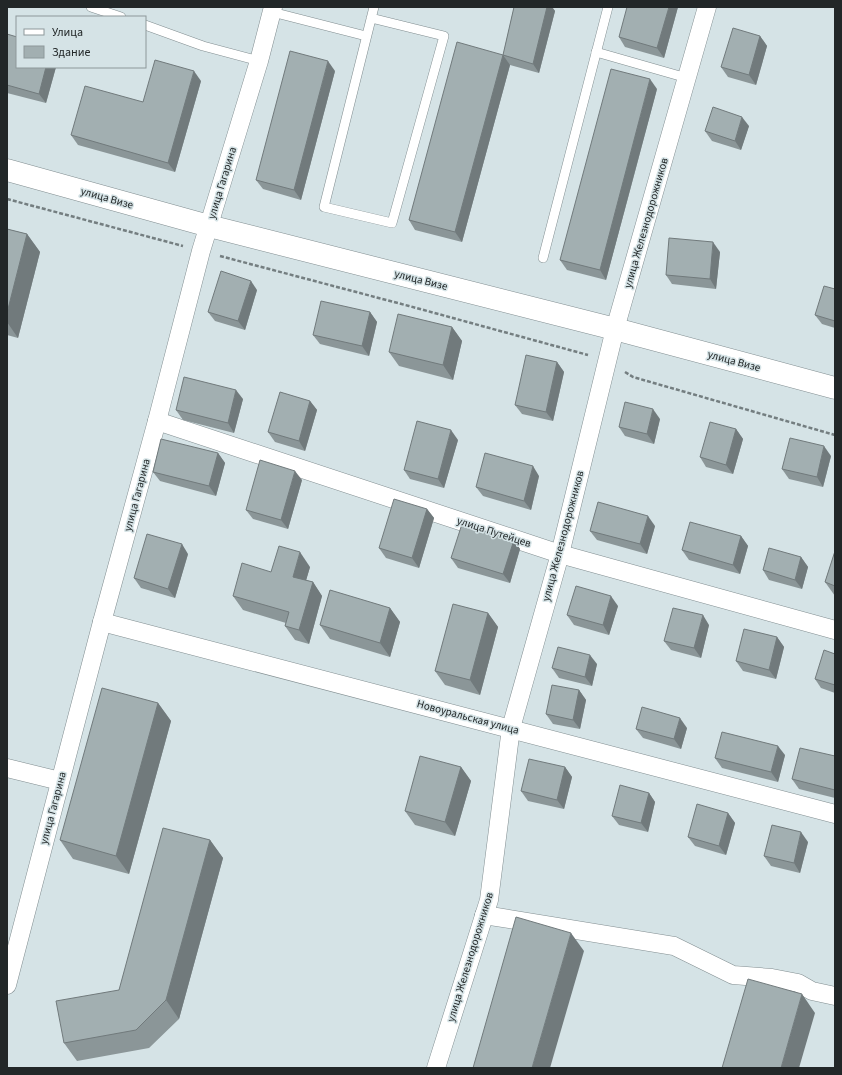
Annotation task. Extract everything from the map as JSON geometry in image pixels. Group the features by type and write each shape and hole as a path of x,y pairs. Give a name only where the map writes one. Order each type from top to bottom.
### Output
{"street":[{"name":"улица Железнодорожников","path":"436,1068 489,900 511,728 560,554 616,330 707,7"},
{"name":"улица Гагарина","path":"7,985 201,251 273,10"},
{"name":"улица Визе","path":"7,170 209,226 616,330 835,388"},
{"name":"улица Путейцев","path":"157,421 560,554 835,630"},
{"name":"Новоуральская улица","path":"102,622 835,814"},
{"path":"7,768 60,781"},
{"path":"484,915 674,946 733,975 772,978 798,983 812,990 835,996"}],"lane":[{"path":"91,7 118,16"},
{"path":"371,18 444,36 392,223 324,207 366,36 374,7"},
{"path":"543,258 608,7"},
{"path":"273,10 366,36"},
{"path":"146,25 202,46 259,61"},
{"path":"596,52 687,78"}],"path":[{"path":"7,199 608,360 633,377 835,435"}],"building":[{"path":"514,7 547,7 533,64 503,55"},
{"path":"627,7 669,7 657,48 619,37"},
{"path":"733,28 760,36 749,75 721,67"},
{"path":"7,34 16,37 16,68 46,68 39,94 7,85"},
{"path":"457,42 503,55 455,232 409,220"},
{"path":"290,51 328,61 294,190 256,180"},
{"path":"155,60 194,71 168,163 71,135 85,86 143,102"},
{"path":"611,69 650,79 600,270 560,260"},
{"path":"713,107 742,117 735,141 705,131"},
{"path":"7,229 27,234 7,313"},
{"path":"669,238 713,242 710,279 666,275"},
{"path":"221,271 251,281 238,321 208,312"},
{"path":"824,286 835,289 835,321 815,315"},
{"path":"321,301 370,312 362,346 313,335"},
{"path":"398,314 452,327 443,365 389,352"},
{"path":"526,355 557,362 546,412 515,405"},
{"path":"184,377 236,390 228,423 176,410"},
{"path":"280,392 310,401 299,441 268,432"},
{"path":"625,402 653,409 647,434 619,427"},
{"path":"417,421 451,430 438,479 404,470"},
{"path":"710,422 736,429 726,465 700,457"},
{"path":"790,438 824,446 817,477 782,469"},
{"path":"161,439 218,453 209,486 153,472"},
{"path":"485,453 533,466 524,501 476,487"},
{"path":"260,460 295,471 281,520 246,510"},
{"path":"394,499 427,509 412,558 379,548"},
{"path":"598,502 648,516 640,544 590,531"},
{"path":"690,522 741,536 733,565 682,550"},
{"path":"462,524 514,540 503,574 451,558"},
{"path":"147,534 182,544 168,589 134,578"},
{"path":"279,546 300,552 293,577 313,582 299,630 285,626 289,612 233,596 242,563 271,572"},
{"path":"769,548 801,557 795,580 763,570"},
{"path":"835,551 835,586 825,582"},
{"path":"576,586 611,596 603,625 567,615"},
{"path":"330,590 390,608 380,643 320,625"},
{"path":"453,604 488,613 470,680 435,671"},
{"path":"673,608 703,615 694,648 664,641"},
{"path":"744,629 777,637 769,670 736,661"},
{"path":"558,647 590,655 585,677 552,668"},
{"path":"824,650 835,654 835,685 815,679"},
{"path":"552,685 579,690 573,720 546,714"},
{"path":"102,688 158,703 116,856 60,840"},
{"path":"642,707 680,718 674,739 636,729"},
{"path":"722,732 778,746 771,772 715,758"},
{"path":"800,748 835,756 835,790 792,779"},
{"path":"420,756 461,767 445,822 405,811"},
{"path":"529,759 565,767 557,800 521,791"},
{"path":"620,785 649,793 641,823 612,816"},
{"path":"697,804 728,813 719,846 688,837"},
{"path":"772,825 801,832 794,863 764,856"},
{"path":"163,828 210,840 166,1000 136,1030 64,1043 56,1001 119,990"},
{"path":"516,917 571,933 532,1068 473,1068"},
{"path":"748,979 802,994 781,1068 722,1068"}]}
